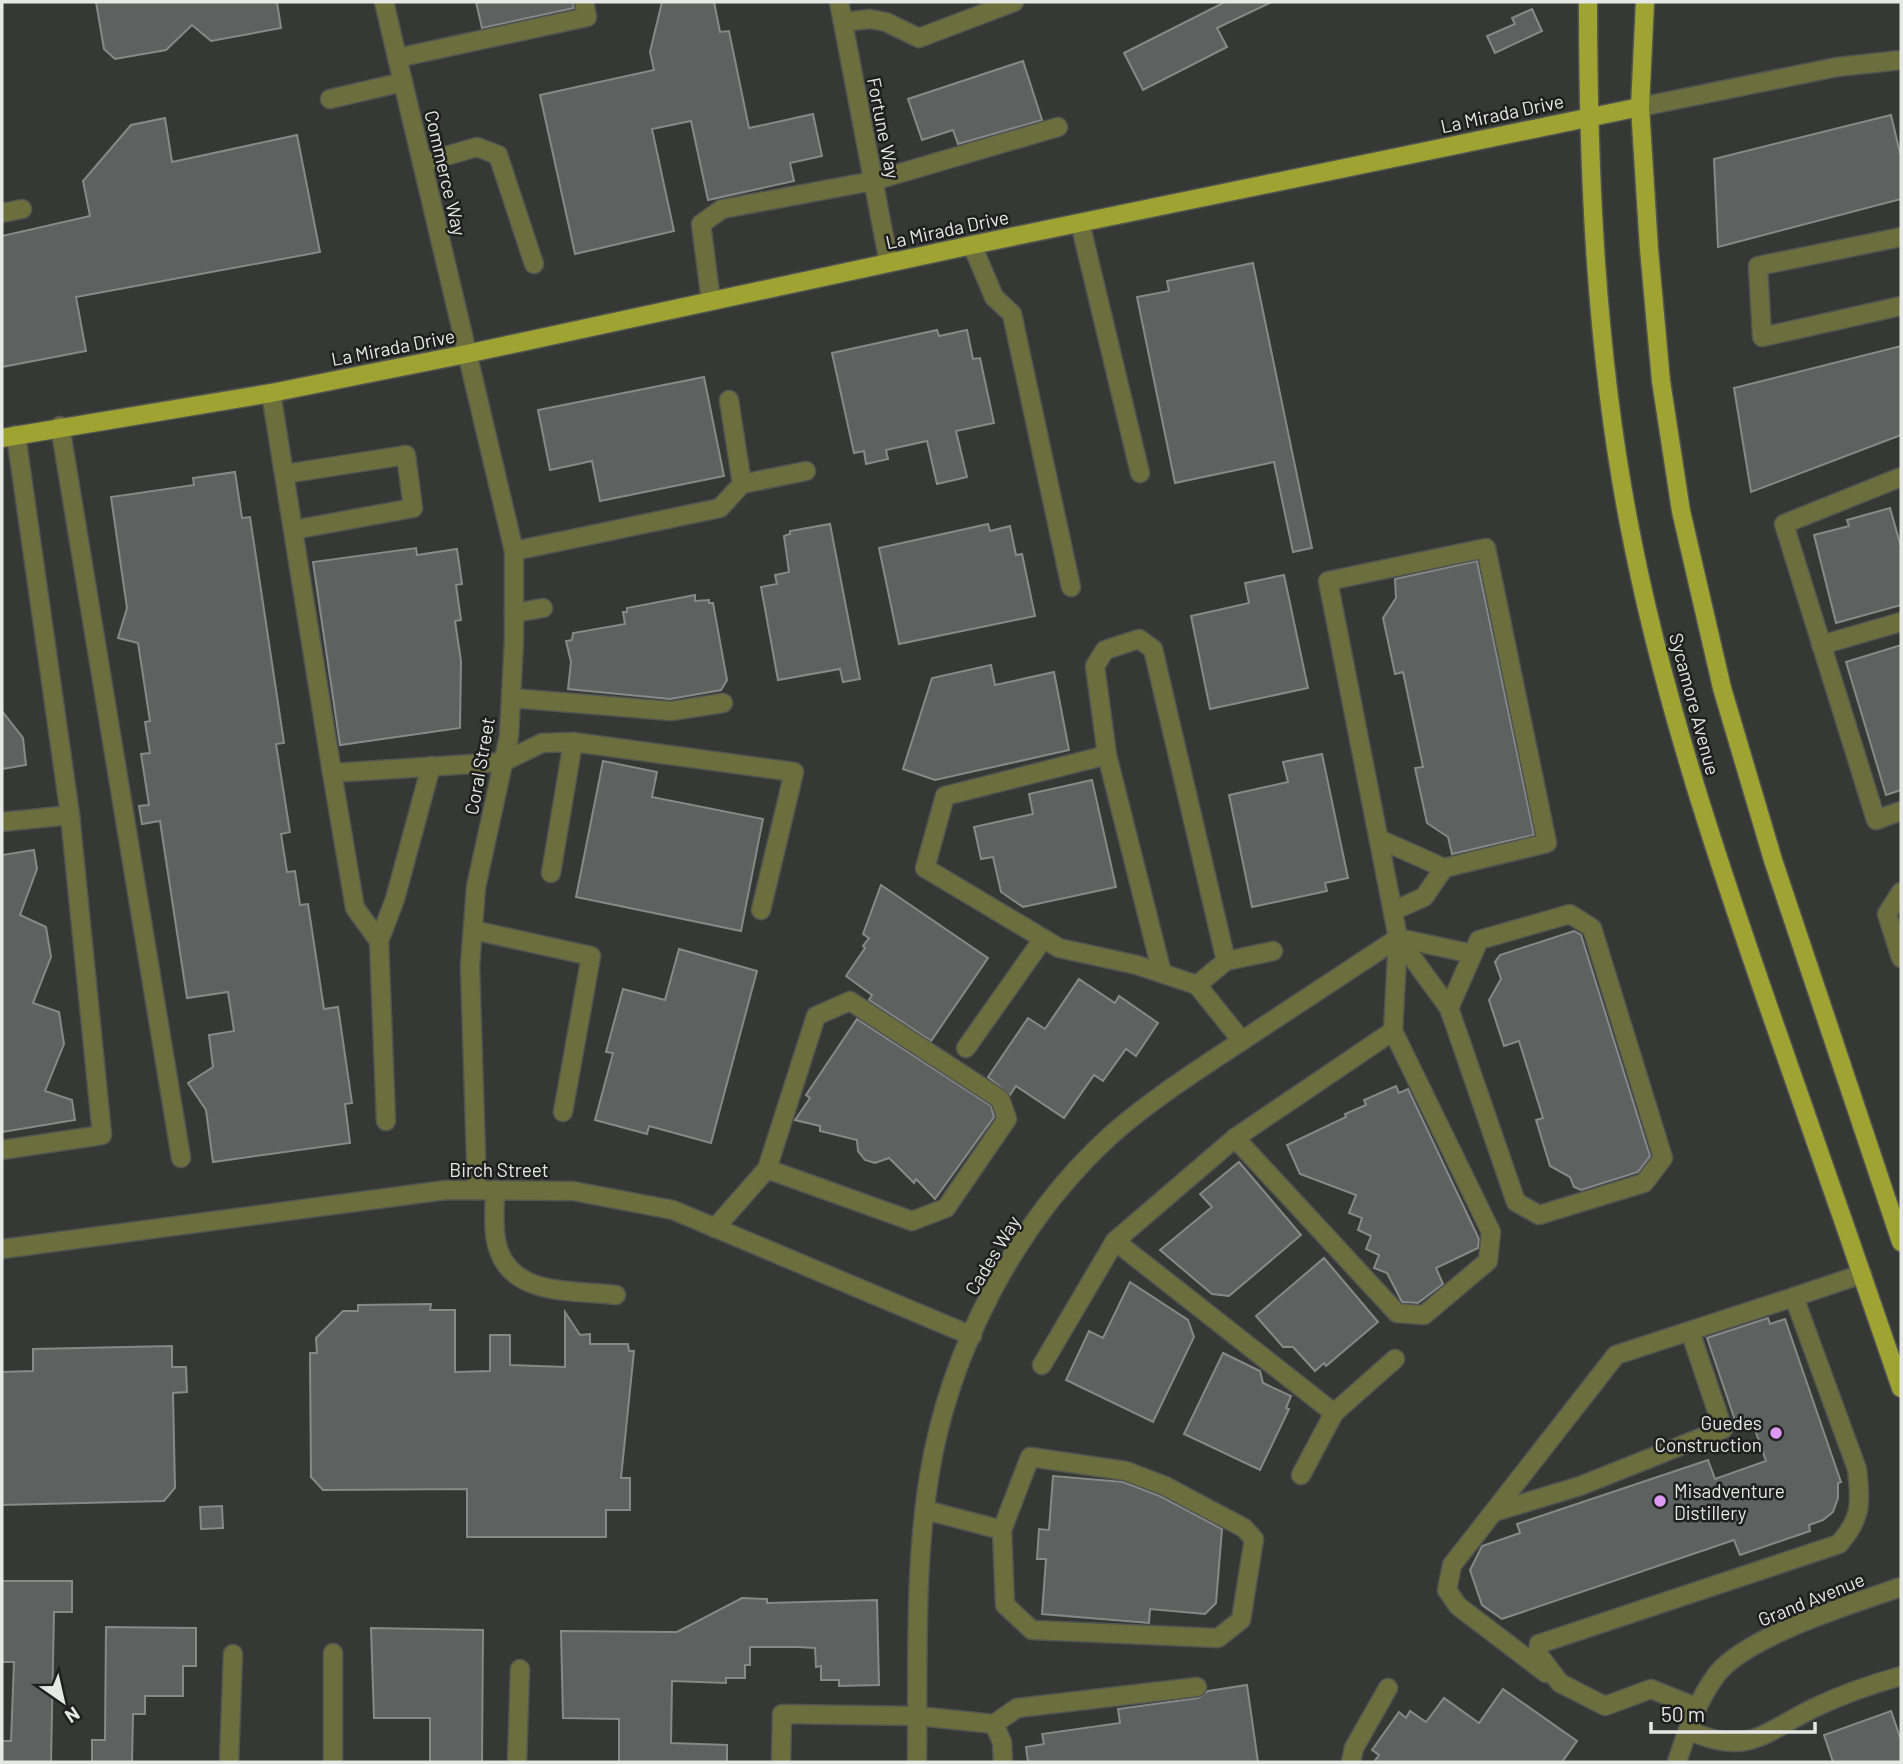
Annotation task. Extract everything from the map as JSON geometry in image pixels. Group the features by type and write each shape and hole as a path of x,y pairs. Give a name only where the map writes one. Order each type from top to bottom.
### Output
{"main road":[{"name":"Sycamore Avenue","path":"1588,2 1588,117 1609,394 1629,524 1668,696 1723,874 1901,1388"},
{"name":"Sycamore Avenue","path":"1646,2 1640,107 1661,381 1687,536 1722,688 1773,860 1901,1242"},
{"name":"La Mirada Drive","path":"9,437 61,426 271,393 466,354 972,245 1640,107"}],"street":[{"name":"Commerce Way","path":"384,2 466,354"},
{"path":"397,58 587,17 584,2"},
{"name":"Fortune Way","path":"839,2 889,263"},
{"path":"843,22 870,19 886,22 919,38 1014,2"},
{"name":"La Mirada Drive","path":"1640,107 1836,67 1901,60"},
{"path":"330,99 403,82"},
{"path":"711,301 701,224 722,209 873,181 1058,127"},
{"path":"422,163 477,147 498,155 534,264"},
{"path":"2,214 22,209"},
{"path":"1080,223 1140,473"},
{"path":"1901,237 1758,266 1762,337 1901,306"},
{"path":"972,245 993,296 1012,314 1072,587"},
{"name":"Coral Street","path":"466,354 514,551 509,736 476,887 470,966 486,1190 499,1252 510,1271 532,1286 616,1295"},
{"path":"271,393 355,908 379,941"},
{"path":"729,400 742,484"},
{"path":"61,426 181,1158"},
{"path":"2,1150 102,1135 70,815 9,437"},
{"path":"285,474 406,455 414,508 293,530"},
{"path":"514,551 720,508 742,484 806,471"},
{"path":"1901,478 1784,524 1876,820 1901,811"},
{"path":"1235,1138 1397,1313 1424,1315 1489,1261 1491,1232 1393,1031 1398,939 1328,581 1486,548 1547,843 1444,867 1379,839"},
{"path":"514,613 542,608"},
{"path":"1821,645 1901,622"},
{"path":"1162,973 1107,755 1095,666 1105,650 1139,639 1153,649 1226,961"},
{"path":"511,698 671,711 723,703"},
{"path":"332,773 503,762 542,743 573,742 794,772 761,910"},
{"path":"551,873 573,742"},
{"path":"1107,755 945,796 925,868 1059,948 1162,973 1197,985 1242,1041"},
{"path":"386,1121 379,941 395,899 431,766"},
{"path":"2,822 70,815"},
{"path":"1393,911 1423,897 1444,867"},
{"path":"1901,892 1887,914 1901,958"},
{"path":"1398,939 1449,1007 1516,1202 1539,1215 1644,1183 1663,1158 1592,928 1570,914 1479,940 1449,1007"},
{"path":"473,930 591,956 563,1112"},
{"path":"966,1048 1043,939"},
{"path":"1398,939 1473,954"},
{"name":"Cades Way","path":"917,1762 919,1574 929,1476 951,1384 991,1293 1020,1246 1066,1183 1110,1136 1181,1082 1398,939"},
{"path":"1197,985 1226,961 1273,951"},
{"path":"715,1228 767,1169 816,1016 850,1001 1000,1099 1007,1119 946,1208 912,1221 767,1169"},
{"path":"1042,1365 1115,1241 1235,1138 1393,1031"},
{"name":"Birch Street","path":"2,1249 446,1189 573,1191 673,1210 972,1336"},
{"path":"1115,1241 1334,1413"},
{"path":"1696,1707 1651,1689 1605,1706 1560,1683 1458,1606 1447,1590 1452,1565 1616,1355 1861,1274"},
{"path":"1560,1683 1538,1654 1539,1644 1839,1544 1854,1527 1860,1499 1857,1469 1794,1297"},
{"path":"1494,1512 1580,1486 1723,1429 1690,1331"},
{"path":"1301,1475 1334,1413 1395,1359"},
{"path":"1030,1457 1126,1471 1166,1486 1244,1528 1254,1539 1241,1620 1218,1639 1032,1630 1005,1605 1002,1530 1030,1457"},
{"path":"925,1510 1002,1530"},
{"name":"Grand Avenue","path":"1677,1762 1696,1707 1719,1672 1759,1643 1808,1619 1901,1587"},
{"path":"333,1653 333,1762"},
{"path":"229,1762 233,1654"},
{"path":"517,1762 520,1669"},
{"path":"1688,1730 1714,1742 1733,1744 1754,1740 1814,1708 1901,1676"},
{"path":"781,1762 782,1714 918,1716 994,1724 1017,1708 1197,1687"},
{"path":"1351,1762 1369,1720 1388,1688"},
{"path":"994,1724 1002,1741 1003,1762"}],"building":[{"path":"96,2 277,2 281,28 211,41 192,25 166,50 115,59 104,49"},
{"path":"476,2 573,2 574,8 482,28"},
{"path":"662,2 714,2 720,32 729,31 749,128 813,114 822,156 790,163 794,181 708,200 691,121 652,129 674,231 575,254 540,95 654,70 650,52"},
{"path":"1225,2 1272,2 1217,28 1227,47 1143,90 1124,53"},
{"path":"1532,9 1542,31 1495,53 1487,36 1515,24 1512,18"},
{"path":"1023,61 1042,120 958,144 953,130 922,140 908,99"},
{"path":"1891,115 1901,157 1901,199 1718,247 1714,159"},
{"path":"165,118 172,162 297,135 320,252 76,297 86,351 2,367 2,236 90,216 83,181 131,125"},
{"path":"1253,263 1312,548 1293,552 1274,462 1175,483 1137,297 1169,291 1167,281"},
{"path":"937,330 939,336 967,330 973,359 980,358 994,423 956,431 967,477 937,484 927,441 886,450 888,459 866,464 864,451 854,453 832,353"},
{"path":"1901,346 1901,435 1751,492 1734,388"},
{"path":"704,377 724,476 600,501 592,461 550,470 538,410"},
{"path":"235,472 242,518 250,517 284,743 276,744 290,832 281,834 287,872 295,871 300,905 308,904 324,1009 338,1007 352,1103 345,1104 350,1143 213,1162 206,1110 188,1083 213,1067 209,1035 234,1031 228,992 187,998 160,821 142,824 139,806 149,805 141,754 150,753 145,722 150,721 138,643 118,638 127,608 111,497 194,485 193,478"},
{"path":"1890,508 1901,547 1901,605 1836,623 1814,535 1849,526 1847,520"},
{"path":"830,524 860,679 843,682 840,669 778,680 761,587 777,584 775,575 789,572 784,536 790,534 790,531"},
{"path":"988,524 990,531 1010,526 1016,555 1022,554 1035,616 899,644 879,548"},
{"path":"416,548 417,555 457,549 462,584 456,585 461,620 455,621 461,661 460,728 340,745 313,562"},
{"path":"1477,561 1534,835 1452,854 1448,837 1427,823 1415,768 1423,767 1403,672 1395,674 1383,618 1396,598 1395,579"},
{"path":"1284,575 1308,688 1210,709 1191,616 1249,603 1245,583"},
{"path":"695,595 695,601 709,600 709,603 713,603 727,680 721,690 670,699 568,689 571,662 566,641 572,640 573,633 625,624 623,612 627,612 627,608"},
{"path":"1901,645 1901,790 1886,795 1846,662"},
{"path":"991,665 995,685 1054,672 1069,750 935,780 903,769 932,678"},
{"path":"2,711 23,738 26,765 2,769"},
{"path":"1322,754 1348,878 1325,883 1327,891 1252,907 1229,795 1288,782 1283,762"},
{"path":"603,761 657,772 652,797 763,819 741,931 576,897"},
{"path":"1092,780 1116,887 1023,907 1001,892 993,857 981,859 974,827 1033,814 1029,794"},
{"path":"34,850 37,869 20,915 46,927 51,957 33,1003 59,1012 64,1044 45,1091 72,1100 75,1120 2,1132 2,855"},
{"path":"881,885 988,958 931,1041 869,1000 872,995 846,976 869,938 863,934"},
{"path":"1574,931 1581,935 1650,1156 1638,1172 1581,1190 1574,1187 1570,1177 1550,1166 1536,1120 1543,1118 1519,1041 1504,1046 1489,1000 1501,979 1495,962 1500,955"},
{"path":"679,949 757,971 711,1143 649,1126 647,1134 595,1120 613,1053 606,1052 623,989 665,1000"},
{"path":"1079,979 1115,1003 1119,996 1158,1023 1136,1056 1126,1049 1103,1081 1094,1075 1064,1118 1016,1086 1010,1095 988,1077 1028,1018 1045,1029"},
{"path":"857,1019 991,1106 994,1117 935,1199 916,1179 914,1183 889,1158 875,1163 865,1160 858,1151 857,1140 820,1131 820,1126 795,1120 810,1098 806,1095"},
{"path":"1396,1086 1399,1093 1408,1089 1479,1239 1478,1248 1436,1268 1443,1284 1418,1303 1402,1302 1387,1273 1374,1268 1379,1255 1366,1249 1371,1236 1358,1230 1362,1218 1349,1213 1356,1195 1300,1174 1287,1145 1346,1117 1345,1114 1366,1105 1364,1100"},
{"path":"1239,1162 1301,1235 1229,1296 1212,1294 1160,1250 1212,1207 1200,1194"},
{"path":"1324,1258 1378,1322 1326,1366 1324,1363 1315,1371 1293,1347 1283,1347 1256,1316"},
{"path":"1130,1282 1188,1320 1194,1337 1153,1422 1066,1380 1089,1331 1103,1338"},
{"path":"431,1304 430,1310 455,1310 455,1372 490,1371 490,1335 510,1335 510,1365 565,1367 565,1312 580,1335 590,1334 590,1344 628,1344 629,1351 634,1351 621,1478 630,1478 630,1510 606,1510 606,1537 467,1537 467,1489 323,1490 311,1477 310,1353 317,1353 316,1338 343,1311 358,1311 358,1305"},
{"path":"1768,1318 1770,1324 1785,1319 1841,1482 1838,1483 1838,1498 1833,1512 1823,1520 1809,1525 1810,1531 1740,1555 1734,1540 1502,1619 1482,1605 1470,1570 1482,1546 1520,1533 1517,1524 1708,1460 1715,1479 1766,1461 1753,1424 1738,1429 1707,1338"},
{"path":"172,1346 172,1367 186,1367 187,1392 173,1393 175,1488 164,1501 2,1505 2,1372 33,1371 33,1349"},
{"path":"1223,1353 1260,1371 1263,1383 1291,1396 1286,1408 1289,1409 1260,1470 1184,1434"},
{"path":"1053,1476 1123,1482 1160,1496 1222,1529 1216,1603 1205,1614 1150,1609 1149,1623 1042,1614 1046,1559 1037,1559 1039,1529 1049,1530"},
{"path":"222,1506 223,1528 201,1529 200,1507"},
{"path":"2,1581 72,1581 72,1612 54,1612 51,1762 2,1762 2,1741 11,1741 14,1662 2,1662"},
{"path":"742,1598 767,1599 767,1603 877,1600 879,1685 839,1686 839,1680 821,1680 821,1666 816,1667 815,1648 798,1647 750,1647 750,1665 745,1665 745,1678 726,1678 726,1683 672,1681 671,1743 727,1745 727,1762 619,1762 619,1719 563,1718 561,1631 677,1632"},
{"path":"106,1627 196,1628 196,1666 183,1666 183,1696 145,1696 145,1714 133,1714 132,1762 92,1762 92,1740 105,1740"},
{"path":"371,1628 483,1630 482,1762 430,1762 430,1718 374,1718"},
{"path":"1247,1685 1258,1762 1028,1762 1026,1747 1044,1744 1042,1734 1120,1723 1118,1709 1198,1698 1208,1691"},
{"path":"1503,1689 1577,1741 1562,1762 1374,1762 1379,1755 1372,1750 1399,1712 1406,1718 1410,1711 1426,1722 1444,1698 1479,1723"},
{"path":"1891,1711 1901,1740 1901,1762 1833,1762 1824,1735"}],"place":[{"name":"Guedes Construction","path":"1776,1433"},
{"name":"Misadventure Distillery","path":"1660,1501"}]}
